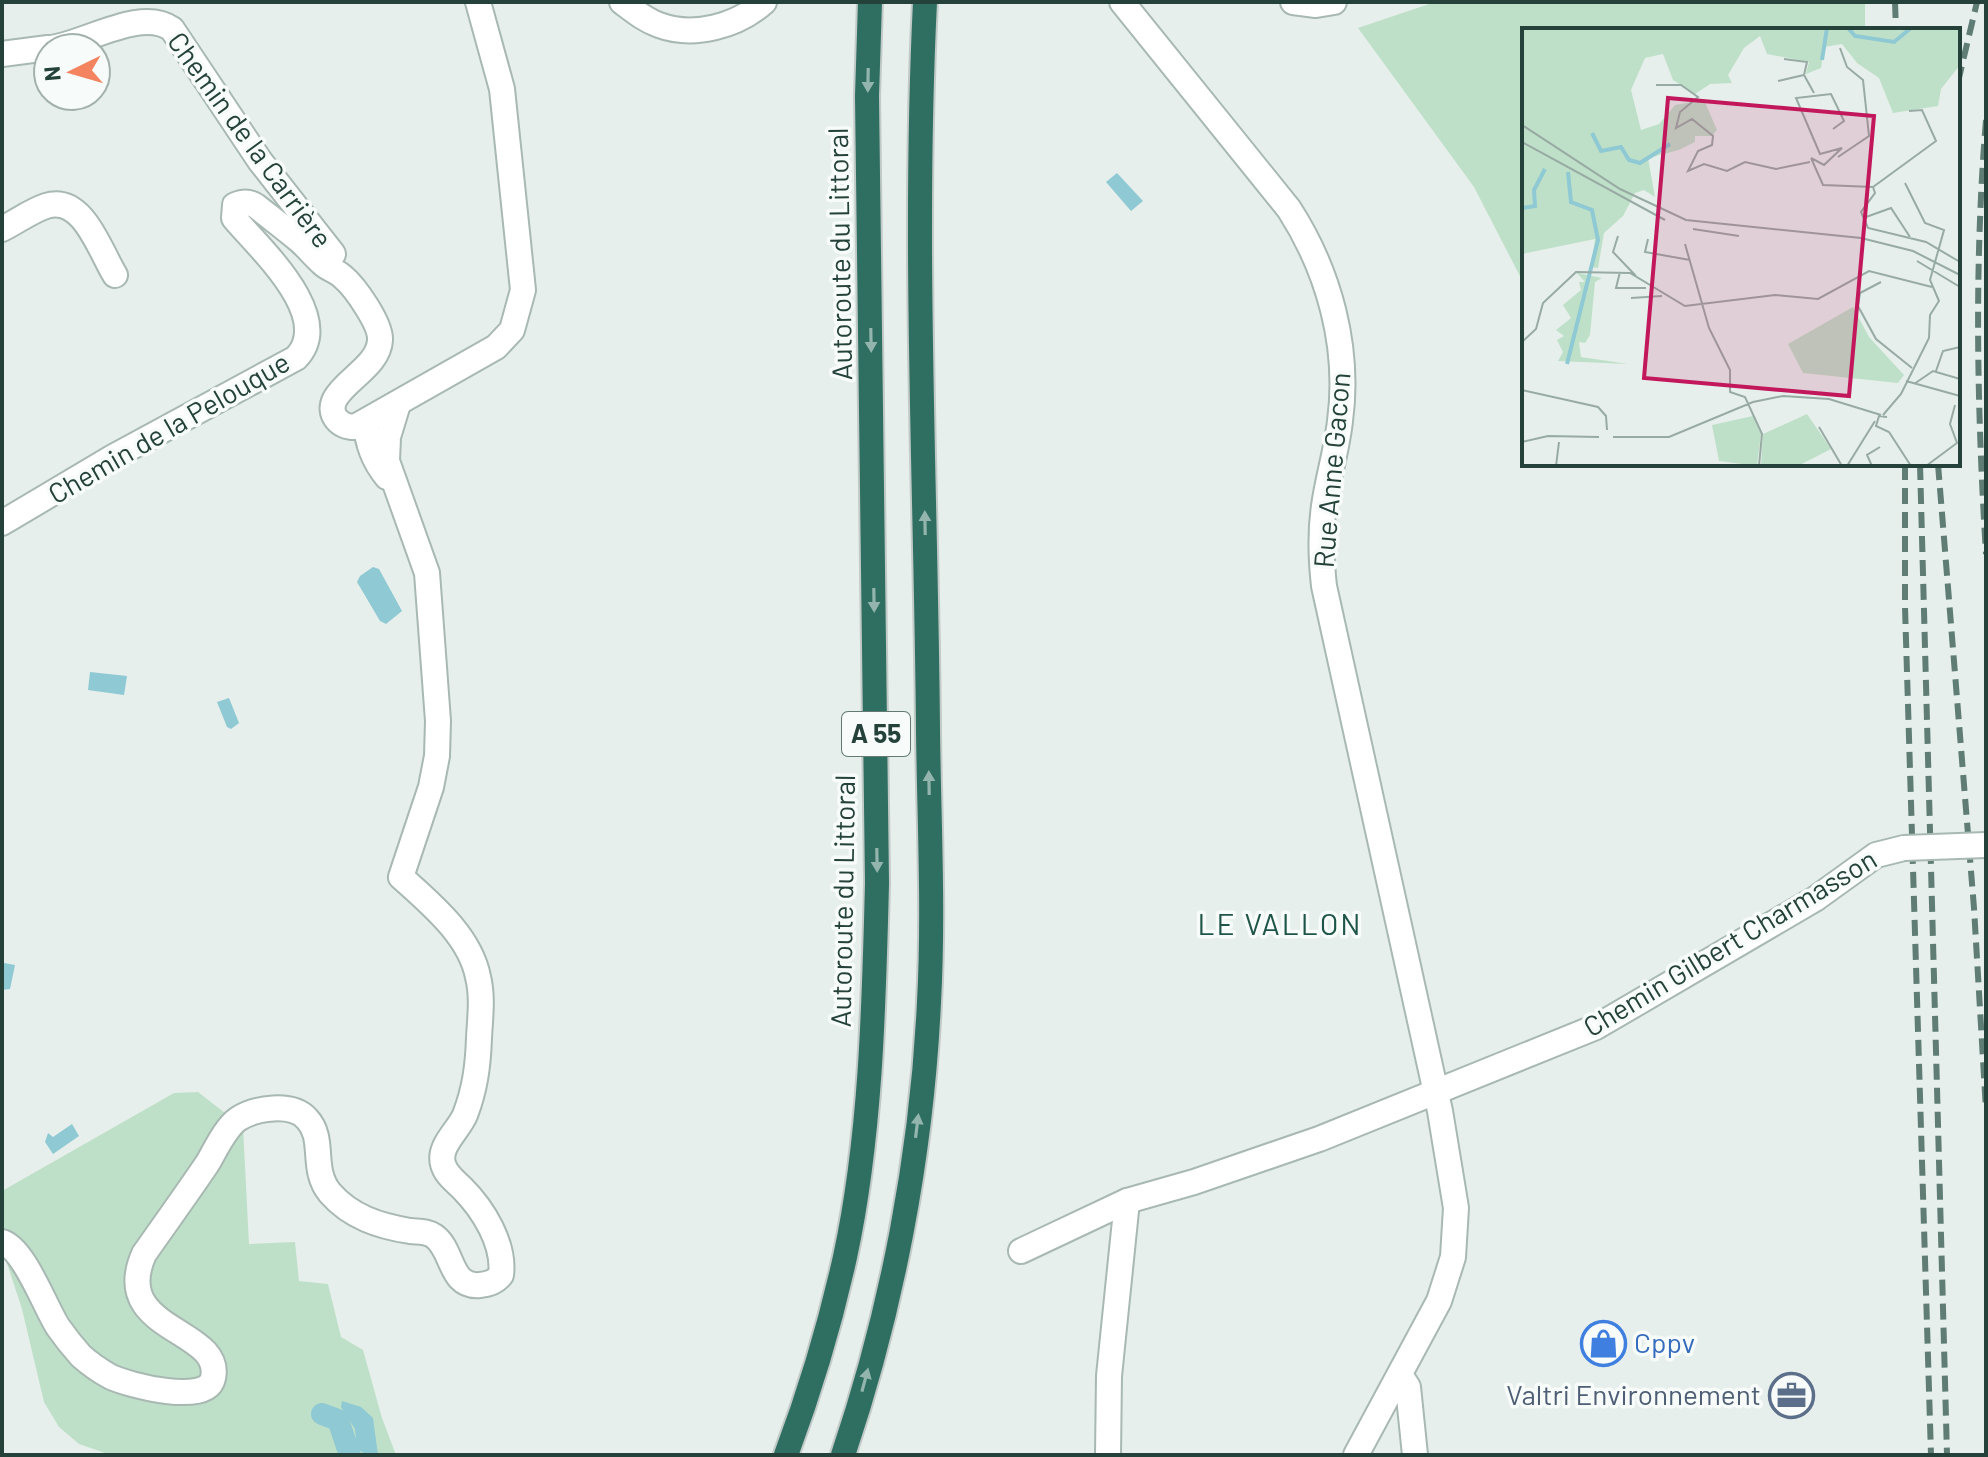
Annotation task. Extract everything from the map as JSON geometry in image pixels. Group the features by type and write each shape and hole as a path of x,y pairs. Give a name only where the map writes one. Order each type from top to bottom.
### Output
{"highway":[{"name":"A 55","path":"843,1455 895,1267 911,1179 929,1000 928,652 921,277 921,81 925,2"},
{"name":"Autoroute du Littoral","path":"786,1455 811,1389 845,1256 861,1153 874,1012 877,883 867,96 870,7"}],"street":[{"path":"397,488 377,464 368,443 365,422 496,347 512,330 523,290 502,89 478,2"},
{"path":"622,2 656,24 685,30 732,23 764,2"},
{"name":"Rue Anne Gacon","path":"1122,2 1289,209 1313,250 1325,280 1340,343 1342,399 1322,519 1324,586 1436,1091 1456,1208 1453,1257 1439,1301 1356,1455"},
{"path":"1293,2 1316,5 1334,2"},
{"name":"Chemin de la Carrière","path":"109,32 141,21 161,22 172,29 260,161 335,257 344,277"},
{"name":"Chemin de la Carrière","path":"2,54 32,50"},
{"name":"Chemin de la Pelouque","path":"2,523 113,457 296,358 303,351 308,327 299,303 278,267 234,218 235,205 250,202 303,243 324,265 344,277 374,318 380,340 377,350 359,375 335,399 333,411 338,422 347,427 365,422"},
{"path":"2,229 44,206 64,204 72,208 88,226 115,275"},
{"path":"2,1242 19,1256 59,1328 95,1368 132,1384 181,1392 202,1390 210,1385 213,1378 208,1356 153,1316 137,1292 136,1275 144,1254 238,1119 265,1110 294,1110 306,1116 313,1127 317,1142 317,1168 322,1181 353,1214 436,1237 443,1244 458,1279 467,1284 487,1284 501,1275 499,1252 490,1226 476,1203 451,1178 443,1164 443,1151 462,1121 475,1088 481,996 478,975 470,954 455,931 401,877 431,787 437,756 438,721 427,573 387,461 388,437 398,404"},
{"name":"Chemin Gilbert Charmasson","path":"1021,1251 1127,1201 1194,1182 1319,1139 1596,1027 1815,899 1876,855 1904,848 1986,845"},
{"path":"1108,1455 1109,1376 1127,1201"},
{"path":"1400,1375 1408,1387 1415,1455"}],"green space":[{"path":"1435,2 1865,2 1865,28 1522,28 1522,280 1474,187 1358,28"},
{"path":"198,1092 243,1127 249,1244 295,1242 299,1281 328,1284 341,1337 363,1350 396,1455 111,1455 79,1444 59,1427 44,1402 22,1309 2,1248 2,1191 174,1093"}],"water":[{"path":"1117,173 1143,201 1131,211 1106,182"},
{"path":"373,567 379,569 402,611 386,624 380,621 357,582"},
{"path":"90,672 127,676 124,695 88,690"},
{"path":"229,698 239,723 231,729 227,727 217,702"},
{"path":"4,963 15,965 10,989 2,990"},
{"path":"72,1124 79,1136 53,1154 45,1142 48,1133 53,1137"},
{"path":"342,1401 361,1407 373,1418 378,1455 366,1455 357,1448 355,1429 341,1407"}],"waterway":[{"path":"322,1414 338,1420 350,1455"}],"railway":[{"path":"1895,2 1896,28"},
{"path":"1960,74 1977,2"},
{"path":"1986,120 1978,337 1986,554"},
{"path":"1905,466 1905,607 1931,1455"},
{"path":"1920,466 1947,1455"},
{"path":"1938,466 1974,908 1986,1110"}],"place":[{"name":"Cppv","path":"1603,1343"},
{"name":"Valtri Environnement","path":"1792,1395"}],"district":[{"name":"LE VALLON","path":"1280,925"}]}
